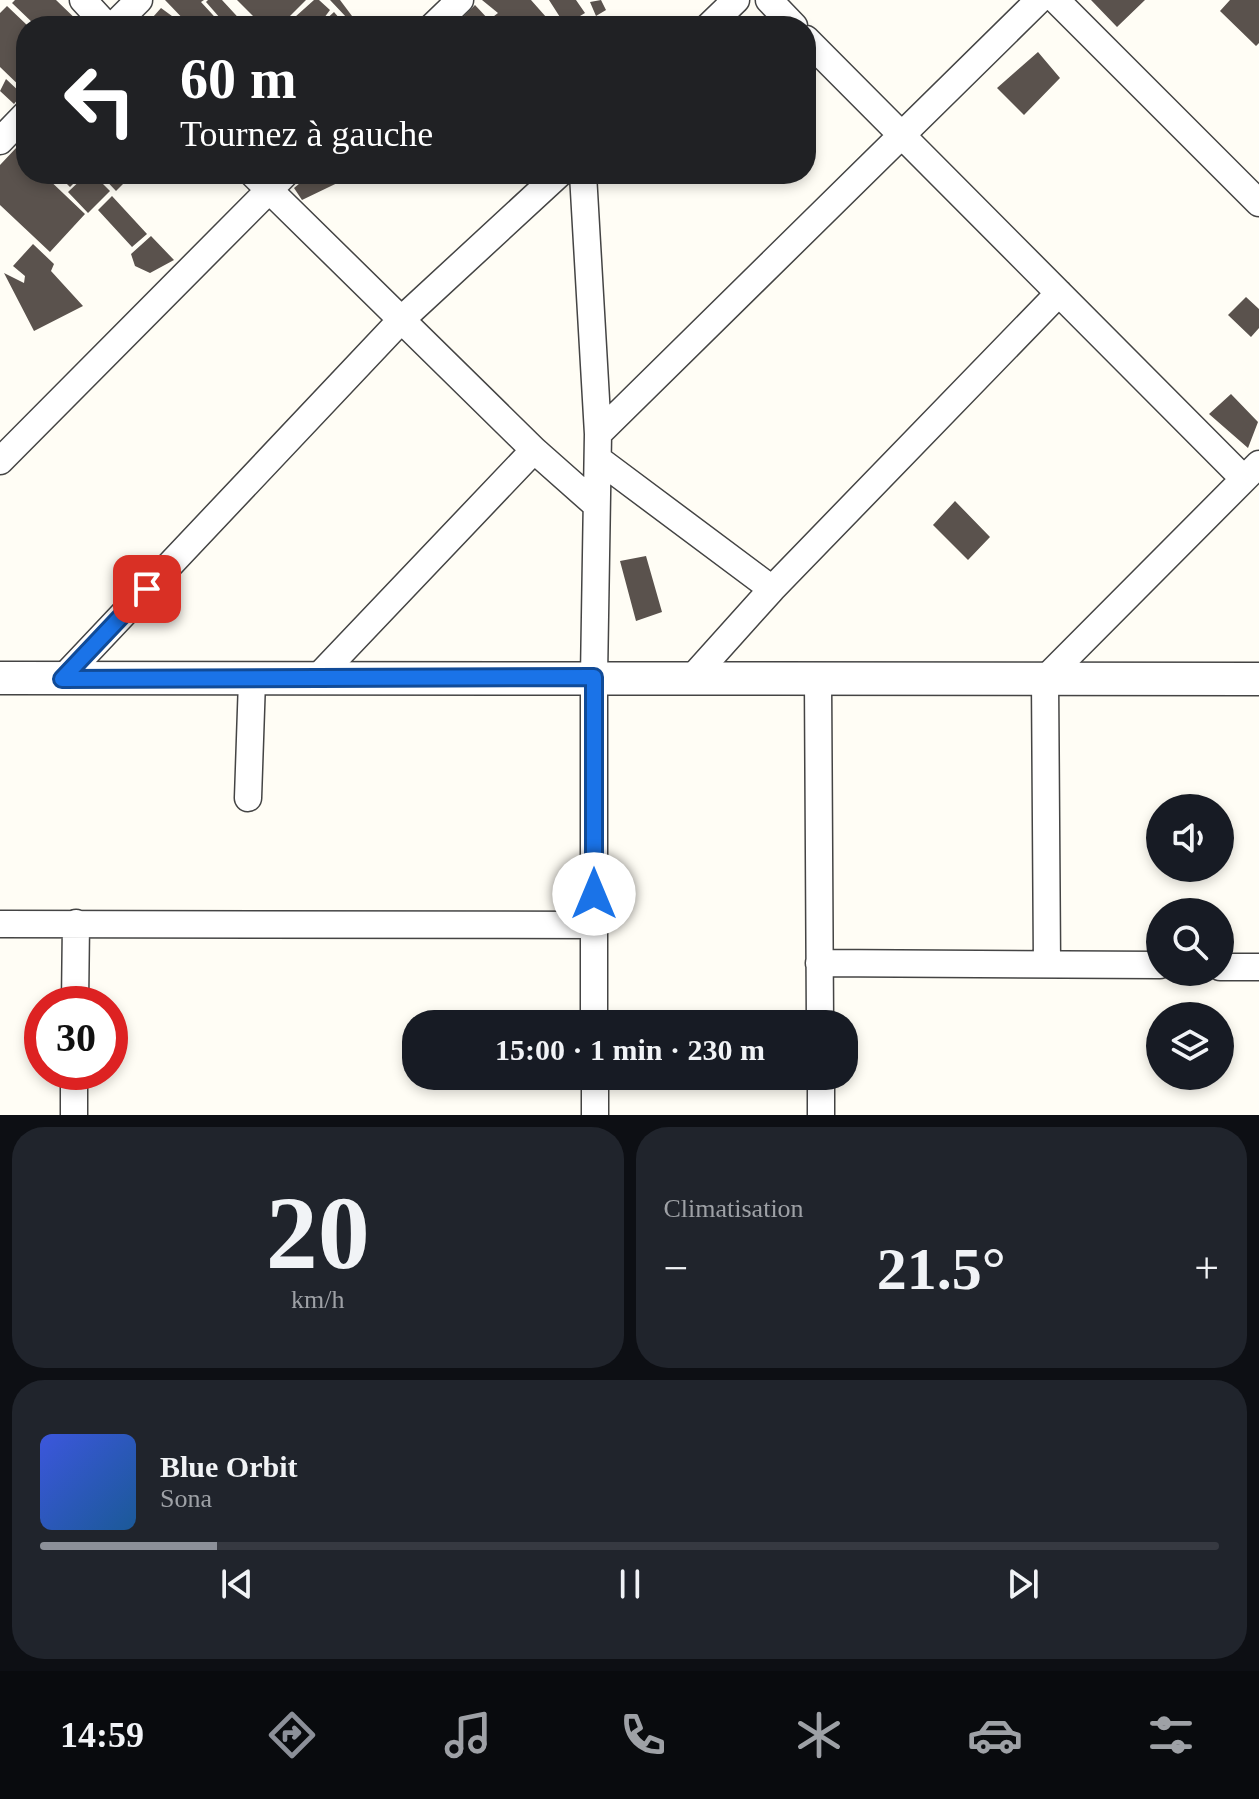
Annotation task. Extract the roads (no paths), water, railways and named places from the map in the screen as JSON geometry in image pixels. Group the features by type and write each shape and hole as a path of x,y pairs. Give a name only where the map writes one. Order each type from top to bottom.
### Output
{"street":[{"path":"83,0 100,16"},
{"path":"121,16 139,0"},
{"path":"443,16 460,0"},
{"path":"719,16 736,0"},
{"path":"769,0 784,16"},
{"path":"598,447 1039,0"},
{"path":"1056,0 1259,203"},
{"path":"816,49 1059,293 1251,472 1045,679 1047,963"},
{"path":"0,141 16,124"},
{"path":"0,461 264,184"},
{"path":"274,184 402,319 534,450 595,504"},
{"path":"62,679 402,319 548,184"},
{"path":"584,184 598,447 595,504 594,1010"},
{"path":"692,678 772,589 1059,293"},
{"path":"598,447 772,589"},
{"path":"318,677 534,450"},
{"path":"0,678 1259,679"},
{"path":"248,798 252,680"},
{"path":"818,680 820,1010"},
{"path":"75,986 76,923"},
{"path":"0,924 594,925"},
{"path":"819,963 1146,965"},
{"path":"1234,967 1259,967"},
{"path":"74,1090 74,1115"},
{"path":"595,1090 595,1115"},
{"path":"821,1090 821,1115"}]}
